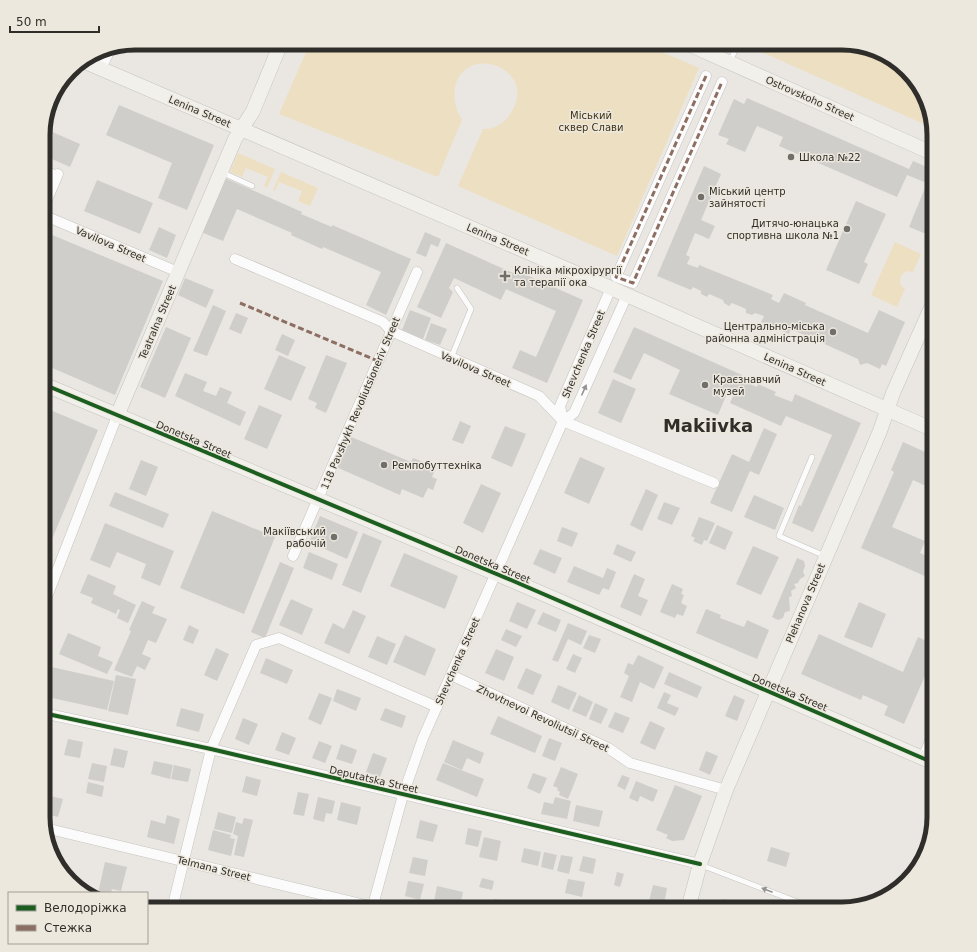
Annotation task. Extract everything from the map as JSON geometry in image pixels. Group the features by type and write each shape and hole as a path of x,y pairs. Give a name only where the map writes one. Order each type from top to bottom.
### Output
{"street":[{"name":"Teatralna Street","path":"50,589 117,416 235,139 253,111 278,50"},
{"name":"Ostrovskoho Street","path":"715,50 730,62 927,151"},
{"path":"100,68 107,55"},
{"name":"Lenina Street","path":"89,64 611,288 927,427"},
{"path":"706,76 616,276 633,283 722,82"},
{"path":"50,193 58,174"},
{"name":"Vavilova Street","path":"50,218 178,272"},
{"name":"Vavilova Street","path":"235,259 384,322 391,331 450,359 539,396 563,421 714,483"},
{"name":"118 Pavshykh Revoliutsioneriv Street","path":"293,556 417,272"},
{"name":"Shevchenka Street","path":"563,421 560,406 611,288"},
{"name":"Shevchenka Street","path":"377,902 403,794 423,738 563,421 574,413 627,295"},
{"name":"Plehanova Street","path":"690,902 700,864 726,790 888,410 893,393 927,317"},
{"name":"Donetska Street","path":"50,387 496,573 927,760"},
{"path":"174,902 211,749 256,645 279,638 437,707"},
{"name":"Zhovtnevoi Revoliutsii Street","path":"451,675 608,748 630,762 726,790"},
{"name":"Deputatska Street","path":"50,714 211,749 700,864"},
{"name":"Telmana Street","path":"51,830 351,902"}],"lane":[{"path":"730,62 735,50"},
{"path":"50,170 58,174"},
{"path":"221,172 252,186"},
{"path":"450,359 471,309 458,288"},
{"path":"812,457 779,536 826,557"},
{"path":"920,757 927,741"},
{"path":"700,864 798,902"}],"green space":[{"name":"Міський сквер Слави","path":"307,50 657,50 699,68 617,256 458,186 483,129 492,128 500,124 512,111 517,95 515,82 508,72 496,66 483,63 471,66 461,74 455,88 454,97 462,120 438,177 279,114"},
{"path":"757,50 847,50 864,53 879,59 898,71 909,83 921,103 926,125"},
{"path":"238,153 275,169 267,188 264,186 268,177 246,168 242,177 230,172"},
{"path":"281,172 318,188 310,206 298,201 302,191 279,182 275,191 273,190"},
{"path":"895,242 921,254 913,272 906,271 901,276 900,284 905,289 897,307 871,295"}],"building":[{"path":"747,98 909,169 913,161 927,167 927,183 907,175 897,197 779,146 783,137 757,126 745,152 726,144 729,139 718,135 734,99 744,104"},
{"path":"119,105 214,145 187,210 158,198 172,163 106,135"},
{"path":"50,131 80,144 70,167 50,158"},
{"path":"704,166 721,174 701,220 715,226 709,239 695,233 686,255 690,257 687,264 698,268 699,265 773,295 771,299 779,303 784,293 806,303 805,305 868,333 879,310 905,322 886,366 882,364 880,369 867,363 860,365 858,359 791,329 789,334 761,322 764,316 755,313 752,315 746,313 746,309 732,303 729,306 724,303 723,300 709,294 707,297 701,294 701,291 693,287 691,290 657,276"},
{"path":"225,178 302,212 301,214 332,227 332,225 411,259 386,315 366,305 381,272 323,247 322,249 291,235 292,233 237,209 223,241 201,232"},
{"path":"97,180 153,203 140,234 84,211"},
{"path":"927,183 927,234 909,227"},
{"path":"856,201 886,214 864,262 868,264 859,284 826,270"},
{"path":"159,227 176,235 167,258 149,250"},
{"path":"425,232 441,239 438,247 431,244 426,257 416,253"},
{"path":"50,234 163,281 115,395 50,367"},
{"path":"446,243 513,273 515,270 583,300 547,383 512,368 520,350 536,357 556,311 506,289 501,300 454,278 449,288 453,292 441,318 417,307"},
{"path":"185,278 214,290 206,308 178,295"},
{"path":"213,305 226,311 207,356 193,351"},
{"path":"410,310 431,318 423,339 402,330"},
{"path":"236,313 248,318 241,334 229,329"},
{"path":"431,323 447,329 440,345 425,340"},
{"path":"166,327 191,338 165,398 140,387"},
{"path":"634,327 742,375 740,380 757,387 758,384 776,392 774,395 792,402 795,394 861,423 813,532 792,523 832,435 786,416 781,426 730,403 734,394 728,391 718,415 669,394 680,370 644,353 631,380 613,372"},
{"path":"282,334 295,340 288,356 275,350"},
{"path":"279,355 306,367 291,401 264,389"},
{"path":"326,355 347,363 326,413 315,408 317,403 308,399"},
{"path":"185,373 207,382 203,391 216,396 220,387 232,392 227,403 246,412 240,426 175,396"},
{"path":"613,379 636,389 621,423 598,413"},
{"path":"259,405 282,415 267,449 244,439"},
{"path":"50,410 98,430 52,539 50,538"},
{"path":"460,421 471,426 463,444 452,440"},
{"path":"505,426 526,434 512,467 491,458"},
{"path":"764,428 777,434 759,475 750,471 732,512 710,503 732,454 749,462"},
{"name":"Ремпобуттехніка","path":"349,436 411,462 413,458 436,467 432,477 437,479 433,490 428,488 423,498 402,489 400,495 336,467"},
{"path":"903,442 927,453 927,484 926,486 913,480 892,527 925,541 920,553 927,556 927,577 861,548 894,472 891,470"},
{"path":"580,457 605,468 589,504 564,493"},
{"path":"141,460 158,467 146,496 129,489"},
{"path":"481,484 501,493 483,533 463,523"},
{"path":"646,489 658,495 642,531 630,525"},
{"path":"115,492 169,514 163,528 109,506"},
{"path":"754,495 784,508 775,530 744,517"},
{"path":"664,502 680,508 672,525 657,519"},
{"path":"212,511 275,537 244,614 180,588"},
{"name":"Макіївський рабочій","path":"320,516 358,532 347,559 309,542"},
{"path":"699,517 715,523 707,541 704,540 702,545 693,541 695,538 691,536"},
{"path":"105,523 174,551 160,586 141,578 146,564 117,552 110,568 90,560"},
{"path":"717,525 733,532 725,550 709,543"},
{"path":"562,527 578,533 572,547 557,541"},
{"path":"363,533 382,541 361,593 342,585"},
{"path":"617,544 636,552 631,562 613,554"},
{"path":"753,546 779,557 761,595 736,584"},
{"path":"540,549 562,558 555,574 533,564"},
{"path":"309,552 338,564 332,580 303,568"},
{"path":"404,553 458,576 445,609 390,586"},
{"path":"797,558 804,561 805,566 803,572 805,576 800,579 798,583 794,584 796,588 791,591 792,596 789,597 790,611 785,612 783,618 778,620 772,617"},
{"path":"280,562 294,568 265,638 251,632"},
{"path":"574,566 603,578 607,568 616,572 609,590 603,588 599,595 567,582"},
{"path":"88,574 116,586 113,594 136,605 128,623 117,618 120,610 118,609 116,614 91,603 93,598 80,593"},
{"path":"634,574 645,579 638,596 648,600 641,616 620,607"},
{"path":"672,584 683,589 681,594 684,595 681,603 687,606 683,616 677,614 675,618 660,612"},
{"path":"291,599 313,609 302,635 279,625"},
{"path":"142,601 155,607 152,613 167,619 156,643 148,640 142,654 151,658 145,670 137,666 132,677 114,670"},
{"path":"517,602 536,610 527,629 509,621"},
{"path":"859,602 886,614 872,648 844,637"},
{"path":"706,609 721,615 720,618 744,627 747,620 769,630 757,659 696,633"},
{"path":"353,610 366,616 349,654 324,643 333,623 344,629"},
{"path":"543,612 561,620 556,632 537,624"},
{"path":"568,623 587,631 581,645 568,639 558,662 552,660"},
{"path":"189,625 199,630 193,644 183,640"},
{"path":"506,629 522,636 516,647 501,640"},
{"path":"68,633 101,647 98,656 113,662 107,674 59,654"},
{"path":"819,634 903,672 918,637 927,641 927,671 904,724 884,715 888,706 863,695 861,700 801,674"},
{"path":"405,635 436,649 425,676 393,662"},
{"path":"589,635 601,639 595,653 583,648"},
{"path":"377,636 396,644 387,665 368,657"},
{"path":"216,648 229,654 217,681 204,675"},
{"path":"496,649 514,657 504,681 485,673"},
{"path":"573,654 582,658 575,673 566,669"},
{"path":"638,655 664,667 654,689 640,682 632,702 620,697 629,676 624,673 628,663 633,665"},
{"path":"266,658 293,670 287,684 260,673"},
{"path":"50,667 114,681 107,710 50,698"},
{"path":"526,668 542,675 533,695 517,688"},
{"path":"669,672 702,687 697,698 664,684"},
{"path":"116,675 136,679 128,715 108,711"},
{"path":"558,685 577,693 569,710 551,702"},
{"path":"337,689 361,698 356,711 333,701"},
{"path":"664,692 671,695 667,703 679,708 675,716 657,708"},
{"path":"319,693 332,698 321,725 308,719"},
{"path":"579,695 593,702 586,717 572,711"},
{"path":"734,695 745,700 737,721 725,716"},
{"path":"595,703 608,709 601,724 589,719"},
{"path":"181,708 204,714 199,732 176,726"},
{"path":"385,708 406,716 402,728 380,720"},
{"path":"615,712 630,718 623,733 608,727"},
{"path":"498,716 542,736 535,753 490,734"},
{"path":"243,718 258,724 249,745 235,739"},
{"path":"650,721 665,728 655,750 640,743"},
{"path":"282,732 296,738 289,755 275,750"},
{"path":"549,738 562,743 555,761 542,756"},
{"path":"68,739 83,742 80,758 64,755"},
{"path":"453,740 484,753 480,764 467,758 462,770 444,762"},
{"path":"319,741 332,746 325,763 312,758"},
{"path":"341,744 357,750 352,764 336,759"},
{"path":"114,748 128,751 124,768 110,765"},
{"path":"706,751 718,756 710,775 699,770"},
{"path":"373,753 387,758 380,777 366,772"},
{"path":"154,761 173,765 170,779 151,774"},
{"path":"92,763 107,766 104,782 88,779"},
{"path":"443,763 484,779 477,797 436,780"},
{"path":"174,765 191,769 188,782 171,779"},
{"path":"561,767 578,774 568,799 559,795 560,792 557,790 558,788 553,786"},
{"path":"533,773 547,778 540,794 527,788"},
{"path":"622,775 630,778 625,790 617,786"},
{"path":"246,776 261,780 257,796 242,792"},
{"path":"636,781 658,790 653,802 640,796 638,802 629,798"},
{"path":"88,782 104,786 102,797 86,793"},
{"path":"675,785 702,796 684,840 672,841 666,838 668,835 656,830"},
{"path":"298,792 309,794 304,816 293,814"},
{"path":"50,796 63,799 58,817 50,815"},
{"path":"318,797 335,801 332,814 326,813 324,822 313,819"},
{"path":"555,797 571,801 567,819 541,814 544,802 553,804"},
{"path":"341,802 361,807 357,825 337,820"},
{"path":"576,805 603,811 599,827 573,821"},
{"path":"218,812 236,817 232,833 214,829"},
{"path":"167,815 180,819 174,844 147,837 151,820 165,824"},
{"path":"244,818 253,820 244,857 234,855 238,836 233,834 236,822 242,824"},
{"path":"420,820 438,825 433,842 416,838"},
{"path":"468,828 482,831 478,847 465,844"},
{"path":"213,830 231,835 230,838 235,839 231,856 208,850"},
{"path":"484,837 501,841 497,861 479,857"},
{"path":"771,847 790,853 786,867 767,861"},
{"path":"524,848 541,852 538,866 521,862"},
{"path":"544,852 557,855 553,870 541,867"},
{"path":"561,855 573,857 569,874 557,871"},
{"path":"583,856 596,859 593,874 579,871"},
{"path":"413,857 428,860 425,876 409,873"},
{"path":"105,862 127,867 121,891 112,889 111,892 98,892"},
{"path":"617,872 624,874 620,887 614,885"},
{"path":"482,878 494,881 492,890 479,887"},
{"path":"568,879 585,882 582,897 565,893"},
{"path":"408,881 424,884 420,900 405,896"},
{"path":"653,885 667,888 664,902 649,901"},
{"path":"437,886 463,892 461,902 434,901"},
{"path":"494,899 510,902 493,902"},
{"path":"722,899 735,902 720,902"}],"marked path":[{"path":"706,76 616,277 633,283 722,82"},
{"path":"240,303 378,361"}],"cycle path":[{"path":"50,387 511,580 927,760"},
{"path":"50,714 211,749 700,864"}],"place":[{"name":"Школа №22","path":"791,157"},
{"name":"Міський центр зайнятості","path":"701,197"},
{"name":"Дитячо-юнацька спортивна школа №1","path":"847,229"},
{"name":"Клініка мікрохірургії та терапії ока","path":"505,276"},
{"name":"Центрально-міська районна адміністрація","path":"833,332"},
{"name":"Краєзнавчий музей","path":"705,385"},
{"name":"Ремпобуттехніка","path":"384,465"},
{"name":"Макіївський рабочій","path":"334,537"}],"district":[{"name":"Makiivka","path":"708,426"}]}
